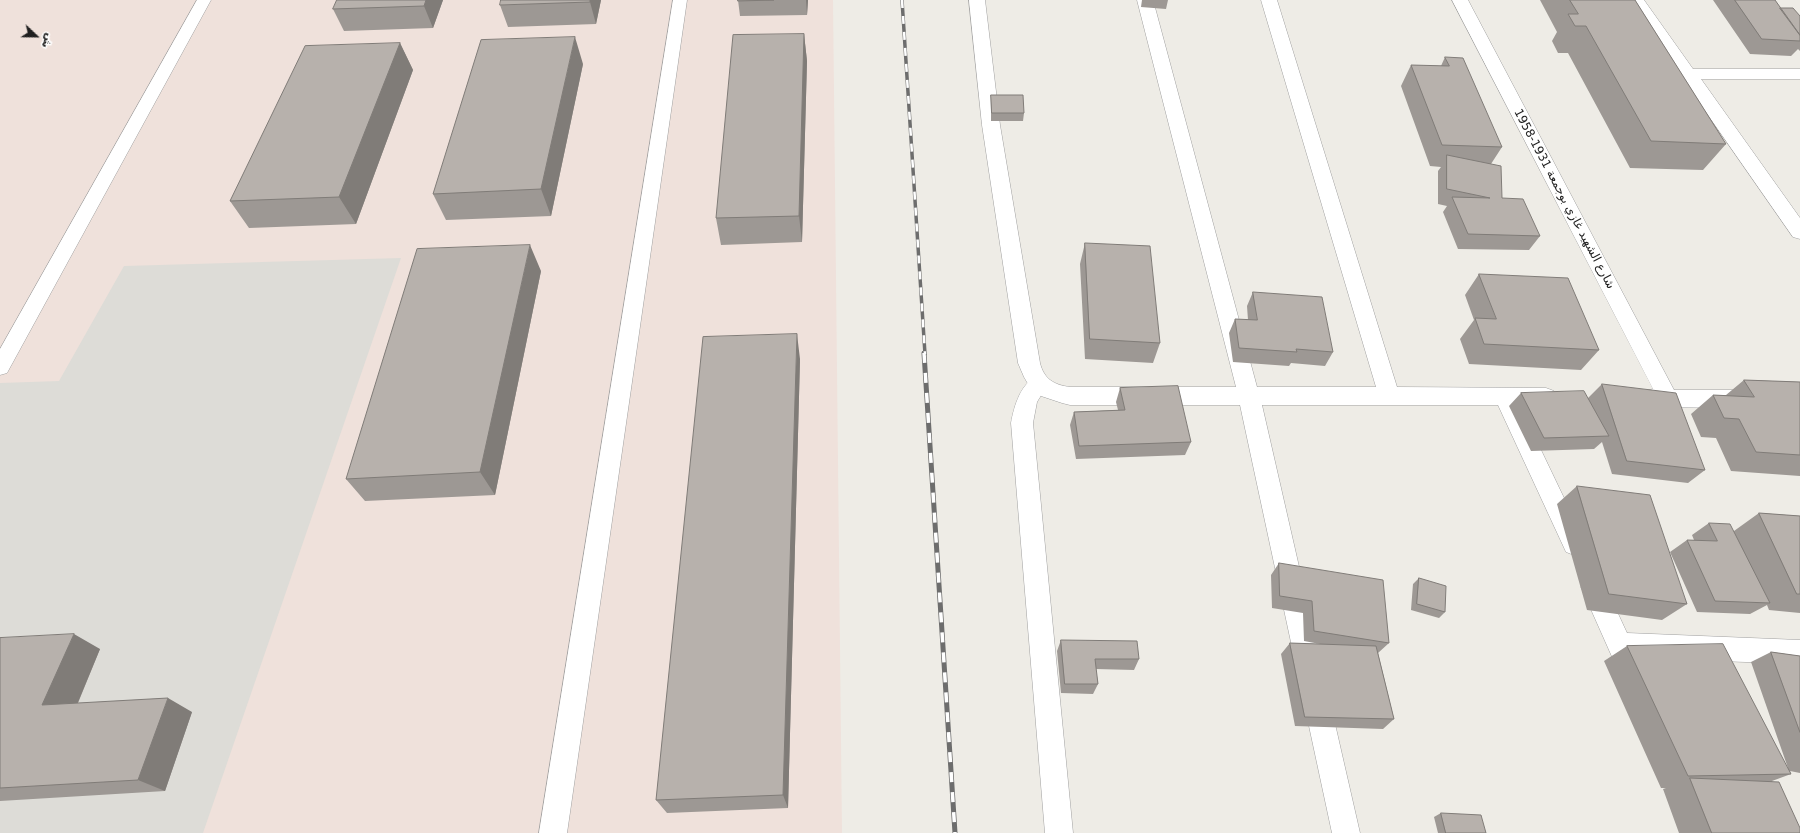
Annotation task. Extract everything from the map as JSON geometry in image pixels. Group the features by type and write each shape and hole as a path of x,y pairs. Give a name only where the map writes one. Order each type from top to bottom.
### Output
{"street":[{"path":"977,0 991,125 1032,374 1038,384 1058,395 1070,396 1567,397"},
{"path":"1145,0 1249,396 1346,833"},
{"path":"1269,0 1389,396"},
{"name":"شارع الشهيد غازي بوجمعة 1931-1958","path":"1460,0 1668,398"},
{"path":"1636,0 1688,74 1794,215 1800,232"},
{"path":"1688,74 1800,74"},
{"path":"1505,397 1620,645 1642,696"},
{"path":"1629,398 1753,400"},
{"path":"1620,645 1800,652"}],"lane":[{"path":"0,367 204,0"},
{"path":"554,833 680,0"},
{"path":"1038,384 1029,396 1024,409 1022,423 1059,833"}],"shaded area":[{"path":"0,0 833,0 842,833 0,833"},
{"path":"401,258 203,833 0,833 0,383 59,381 124,266"}],"building":[{"path":"337,0 426,0 424,6 333,9"},
{"path":"501,0 590,0 590,2 500,5"},
{"path":"738,0 774,0 738,1"},
{"path":"1570,0 1635,0 1726,144 1651,141 1586,26 1575,26 1568,14 1578,14"},
{"path":"1735,0 1775,0 1800,35 1800,41 1762,39"},
{"path":"1780,8 1793,8 1800,16 1800,35"},
{"path":"804,34 799,216 716,218 733,35"},
{"path":"575,37 541,189 433,194 481,40"},
{"path":"400,43 339,197 230,201 305,46"},
{"path":"1445,57 1463,58 1502,147 1442,145 1411,65 1449,66"},
{"path":"991,95 1023,95 1024,113 992,113"},
{"path":"1447,155 1501,166 1502,198 1523,199 1540,236 1468,234 1452,197 1490,198 1447,189"},
{"path":"1085,243 1150,246 1160,343 1090,339"},
{"path":"530,245 480,472 346,479 417,249"},
{"path":"1479,274 1568,278 1599,350 1484,344 1475,318 1496,319"},
{"path":"1253,292 1322,297 1333,352 1296,349 1297,352 1239,348 1235,319 1257,320"},
{"path":"797,334 783,795 656,800 703,337"},
{"path":"1744,380 1800,382 1800,455 1756,452 1739,419 1724,418 1713,395 1754,397"},
{"path":"1602,384 1676,393 1705,470 1627,461"},
{"path":"1178,386 1191,442 1079,446 1074,412 1125,410 1120,388"},
{"path":"1584,391 1609,436 1544,438 1521,393"},
{"path":"1577,486 1650,495 1687,604 1609,594"},
{"path":"1759,513 1800,516 1800,594 1797,594"},
{"path":"1709,523 1730,524 1770,603 1715,601 1687,540 1717,541"},
{"path":"1279,563 1383,580 1389,643 1314,631 1312,601 1280,596"},
{"path":"1419,578 1446,586 1445,612 1417,604"},
{"path":"74,634 42,705 168,698 138,780 0,788 0,638"},
{"path":"1061,640 1137,641 1139,659 1095,659 1098,684 1065,684"},
{"path":"1290,643 1376,646 1394,719 1305,717"},
{"path":"1723,644 1791,774 1688,776 1627,646"},
{"path":"1771,652 1800,656 1800,732"},
{"path":"1690,778 1779,782 1800,828 1800,833 1712,833"},
{"path":"1441,813 1481,815 1486,833 1446,833"}],"railway":[{"path":"902,0 925,354"},
{"path":"924,353 955,833"}]}
